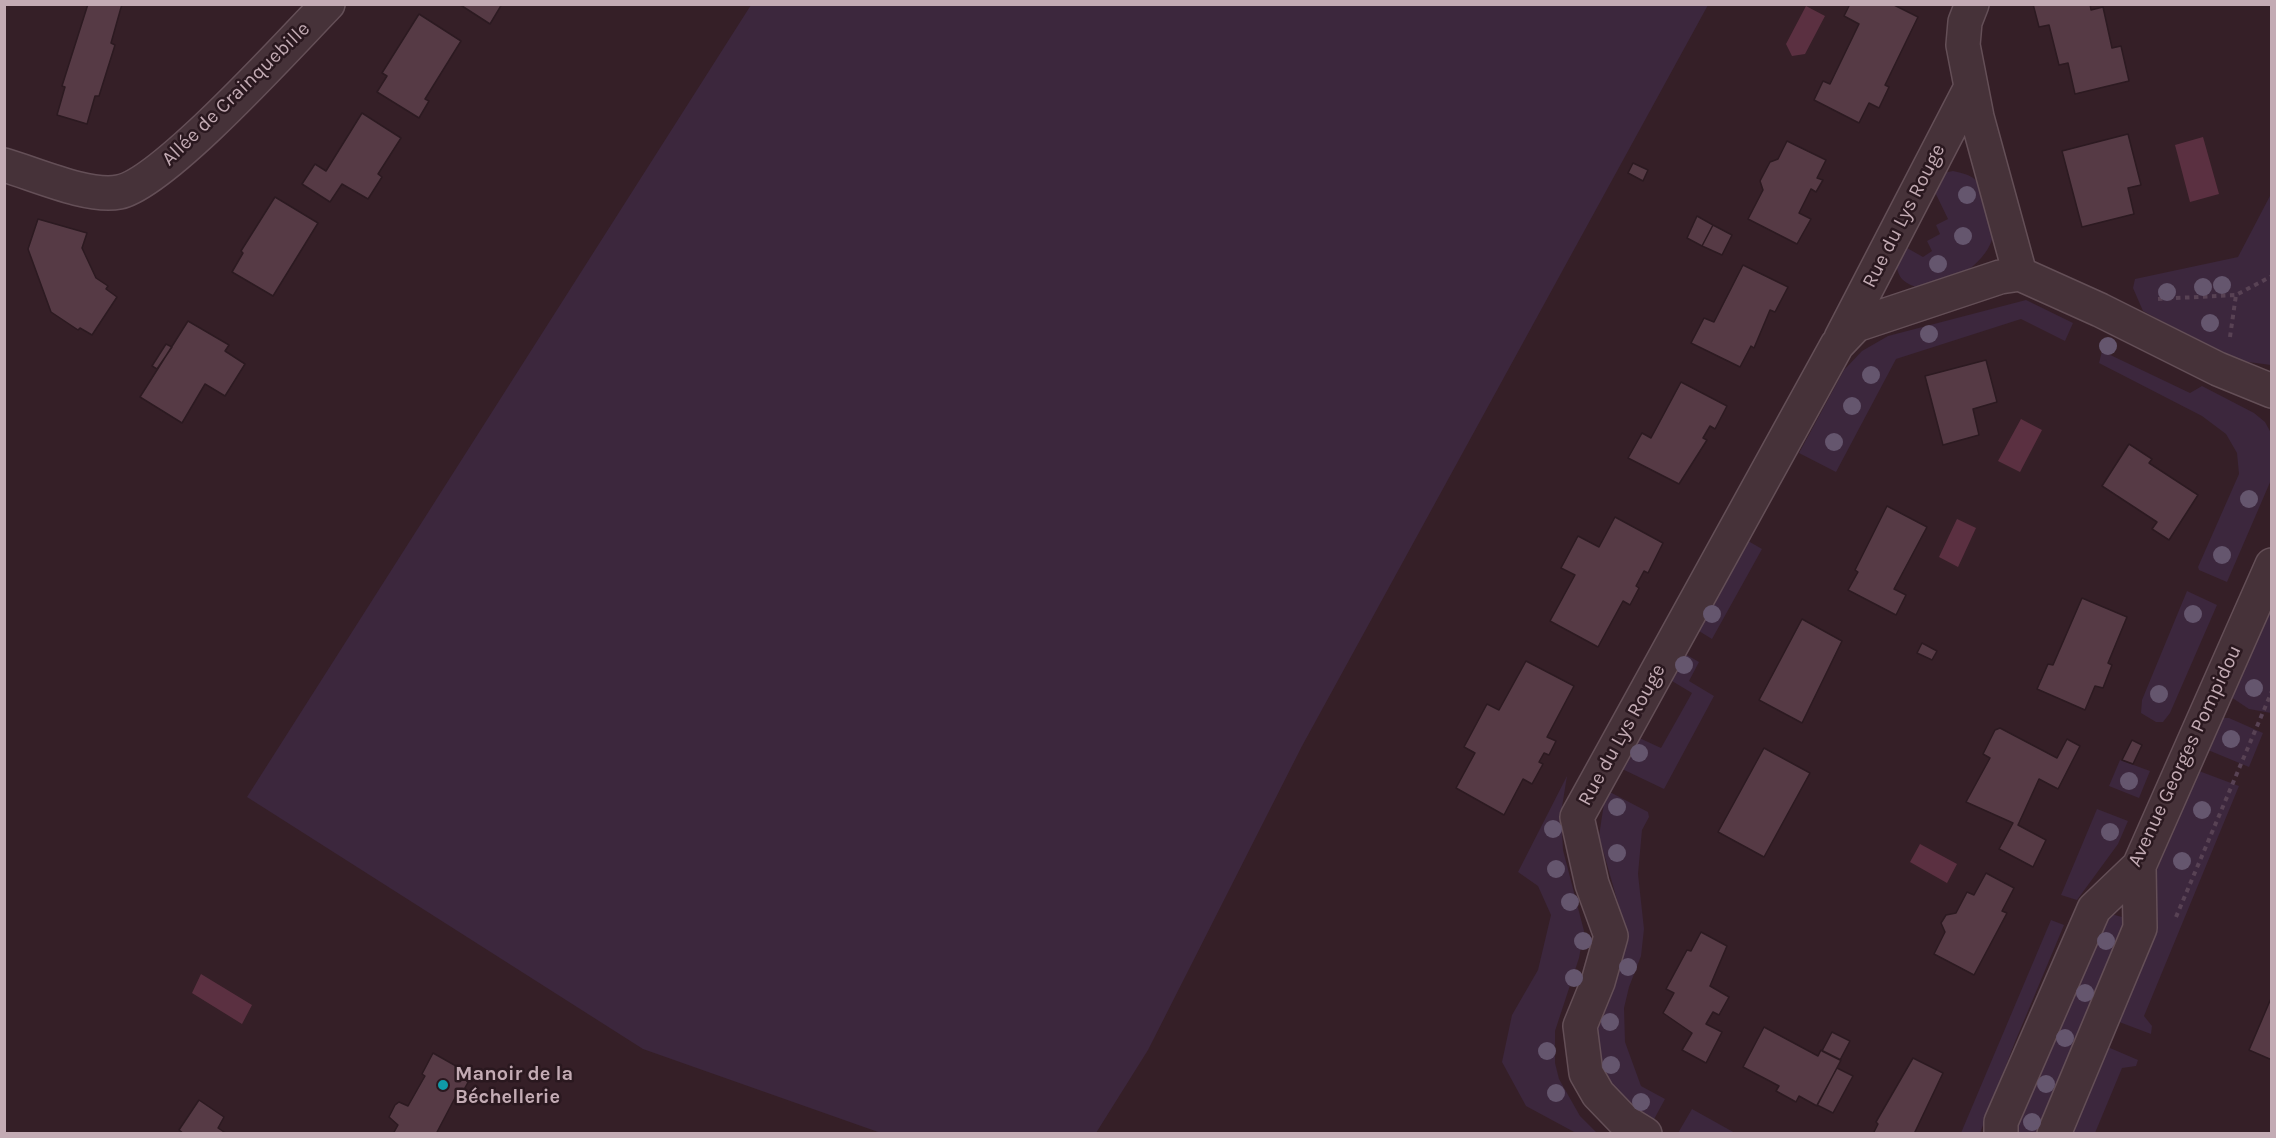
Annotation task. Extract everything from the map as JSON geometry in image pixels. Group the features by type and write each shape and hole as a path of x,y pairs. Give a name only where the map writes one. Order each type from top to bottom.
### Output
{"street":[{"name":"Allée de Crainquebille","path":"4,165 96,192 120,192 142,181 173,159 328,4"},
{"path":"1972,4 1965,22 1963,45 1971,87 2020,274 2100,310 2218,369 2271,391"},
{"name":"Rue du Lys Rouge","path":"1645,1134 1624,1121 1598,1094 1586,1073 1580,1026 1598,982 1611,936 1592,884 1577,817 1837,345 1971,87"},
{"name":"Rue du Lys Rouge","path":"1837,345 1856,325 2000,277 2020,274"},
{"name":"Avenue Georges Pompidou","path":"2001,1134 2001,1122 2094,909 2139,866 2271,565"},
{"path":"2054,1134 2140,928 2139,866"}],"path":[{"path":"2154,299 2236,295 2271,276"},
{"path":"2218,369 2229,346 2236,295"},
{"path":"2172,927 2271,691"}],"shaded area":[{"path":"751,5 1708,5 1302,746 1148,1050 1096,1133 881,1133 643,1049 247,797"},
{"path":"1806,6 1825,16 1805,54 1792,56 1786,44"},
{"path":"2203,137 2219,194 2190,202 2175,145"},
{"path":"1953,171 1968,175 1979,185 1993,227 1989,247 1981,259 1955,278 1941,285 1913,286 1902,279 1895,262 1900,244 1923,257 1932,251 1927,241 1940,234 1936,225 1948,219 1932,186 1943,173"},
{"path":"2271,194 2271,365 2233,360 2143,311 2133,288 2135,279 2238,257"},
{"path":"2026,300 2073,323 2065,341 2021,319 1896,359 1836,472 1799,453 1844,370 1862,351 1888,336"},
{"path":"2102,351 2190,393 2202,386 2254,413 2265,422 2271,433 2271,480 2227,582 2199,570 2198,567 2239,474 2237,453 2226,434 2202,416 2099,363"},
{"path":"2021,419 2042,430 2020,472 1998,461"},
{"path":"1957,519 1976,528 1958,567 1939,557"},
{"path":"1743,538 1762,549 1712,639 1694,628"},
{"path":"2187,591 2217,605 2170,713 2163,722 2156,722 2141,713 2142,700"},
{"path":"2271,600 2271,713 2249,709 2231,697"},
{"path":"1680,651 1699,662 1689,681 1714,696 1664,789 1618,767 1635,736 1661,748 1692,693 1667,678"},
{"path":"2220,718 2229,718 2263,733 2249,767 2208,750"},
{"path":"2120,760 2150,771 2139,798 2109,786"},
{"path":"2199,771 2239,786 2144,1016 2152,1026 2151,1034 2114,1020 2160,860"},
{"path":"1567,776 1561,813 1563,850 1584,931 1579,958 1555,1031 1555,1063 1559,1079 1580,1116 1597,1133 1576,1133 1526,1106 1502,1062 1512,1015 1538,970 1551,915 1538,886 1518,872"},
{"path":"1606,790 1648,812 1649,817 1642,830 1638,874 1644,929 1641,956 1624,1008 1625,1042 1641,1086 1665,1099 1652,1123 1619,1104 1594,1055 1599,1013 1622,935 1619,907 1599,836"},
{"path":"2097,809 2128,821 2118,844 2077,900 2061,895"},
{"path":"1920,844 1957,864 1947,883 1910,862"},
{"path":"2111,914 2122,917 2126,922 2040,1133 2011,1134 2103,917"},
{"path":"2051,920 2064,925 1980,1133 1961,1133"},
{"path":"201,974 252,1005 242,1024 192,993"},
{"path":"2103,1045 2138,1060 2136,1066 2122,1068 2095,1133 2065,1134"},
{"path":"1692,1109 1735,1133 1678,1133"}],"building":[{"path":"88,4 122,4 111,43 115,45 99,96 95,96 87,124 57,115 65,87 62,86"},
{"path":"459,4 502,4 490,24"},
{"path":"1850,4 1892,4 1918,17 1885,85 1889,87 1879,108 1869,103 1859,123 1814,100 1823,81 1830,84 1859,24 1844,16"},
{"path":"2033,4 2090,4 2091,10 2103,7 2112,48 2121,46 2129,81 2075,94 2068,63 2059,65 2049,25 2039,27"},
{"path":"419,14 461,41 425,99 429,101 419,118 377,92 387,76 382,73"},
{"path":"362,113 401,138 378,174 382,177 368,199 342,184 330,202 302,184 315,164 326,171"},
{"path":"2128,134 2141,185 2128,188 2134,214 2082,227 2062,151"},
{"path":"1787,141 1826,160 1817,178 1823,180 1816,192 1811,189 1799,213 1811,219 1797,244 1748,219 1763,190 1760,181 1770,162 1778,159"},
{"path":"1633,163 1648,170 1643,181 1628,173"},
{"path":"275,197 318,223 273,296 232,272 243,253 241,251"},
{"path":"1697,216 1713,225 1702,246 1687,238"},
{"path":"38,219 87,233 82,248 96,278 108,286 106,289 117,297 92,335 80,328 78,330 51,312 28,249"},
{"path":"1713,225 1732,235 1722,255 1702,246"},
{"path":"1743,265 1788,287 1775,312 1770,310 1754,348 1751,346 1740,367 1691,343 1704,318 1714,322"},
{"path":"188,321 229,345 225,351 245,364 225,396 205,384 182,423 140,397"},
{"path":"166,344 172,347 157,369 152,366"},
{"path":"1986,360 1997,402 1973,409 1979,435 1943,445 1925,376"},
{"path":"1681,382 1727,406 1715,429 1710,426 1703,438 1707,440 1679,484 1628,458 1642,433 1651,438"},
{"path":"2129,444 2152,459 2149,463 2198,495 2169,540 2152,529 2157,522 2102,486"},
{"path":"1887,506 1927,527 1894,589 1906,595 1896,615 1848,590 1858,572 1855,570"},
{"path":"1615,517 1663,543 1648,573 1644,571 1636,586 1639,588 1630,605 1623,601 1598,647 1550,621 1575,575 1561,568 1578,536 1599,547"},
{"path":"2082,598 2127,617 2108,663 2112,665 2103,688 2095,686 2085,710 2037,689 2048,664 2053,665"},
{"path":"1802,619 1842,641 1802,723 1759,700"},
{"path":"1922,643 1937,651 1932,660 1917,653"},
{"path":"1526,661 1574,686 1547,737 1556,741 1549,755 1544,753 1539,762 1543,764 1532,784 1523,779 1504,815 1456,788 1475,753 1464,747 1487,704 1499,710"},
{"path":"2000,728 2057,758 2067,739 2080,746 2058,789 2039,779 2018,825 2046,840 2033,867 1999,849 2013,823 1966,802 1990,758 1983,754 1995,730"},
{"path":"2132,740 2142,745 2133,764 2122,760"},
{"path":"1764,748 1810,773 1764,857 1718,832"},
{"path":"1986,873 2014,888 2002,911 2007,913 1974,975 1934,954 1945,932 1941,923 1946,915 1956,913 1967,892 1974,895"},
{"path":"1701,932 1727,946 1710,986 1729,997 1719,1015 1713,1012 1706,1024 1722,1032 1706,1063 1682,1050 1692,1033 1663,1013 1674,993 1666,989 1687,950 1691,951"},
{"path":"2272,996 2272,1060 2249,1050"},
{"path":"1764,1027 1818,1056 1821,1050 1841,1060 1817,1106 1799,1096 1796,1102 1776,1091 1779,1086 1743,1067"},
{"path":"1832,1032 1850,1041 1840,1060 1822,1051"},
{"name":"Manoir de la Béchellerie","path":"433,1053 472,1075 461,1095 457,1094 436,1134 393,1134 398,1125 389,1117 399,1102 408,1106 425,1076 422,1074"},
{"path":"1913,1058 1943,1073 1914,1134 1873,1134 1878,1124 1876,1122"},
{"path":"1837,1068 1853,1076 1833,1113 1817,1105"},
{"path":"199,1100 224,1117 218,1128 227,1134 184,1134 179,1130"}],"place":[{"name":"Manoir de la Béchellerie","path":"443,1085"}]}
